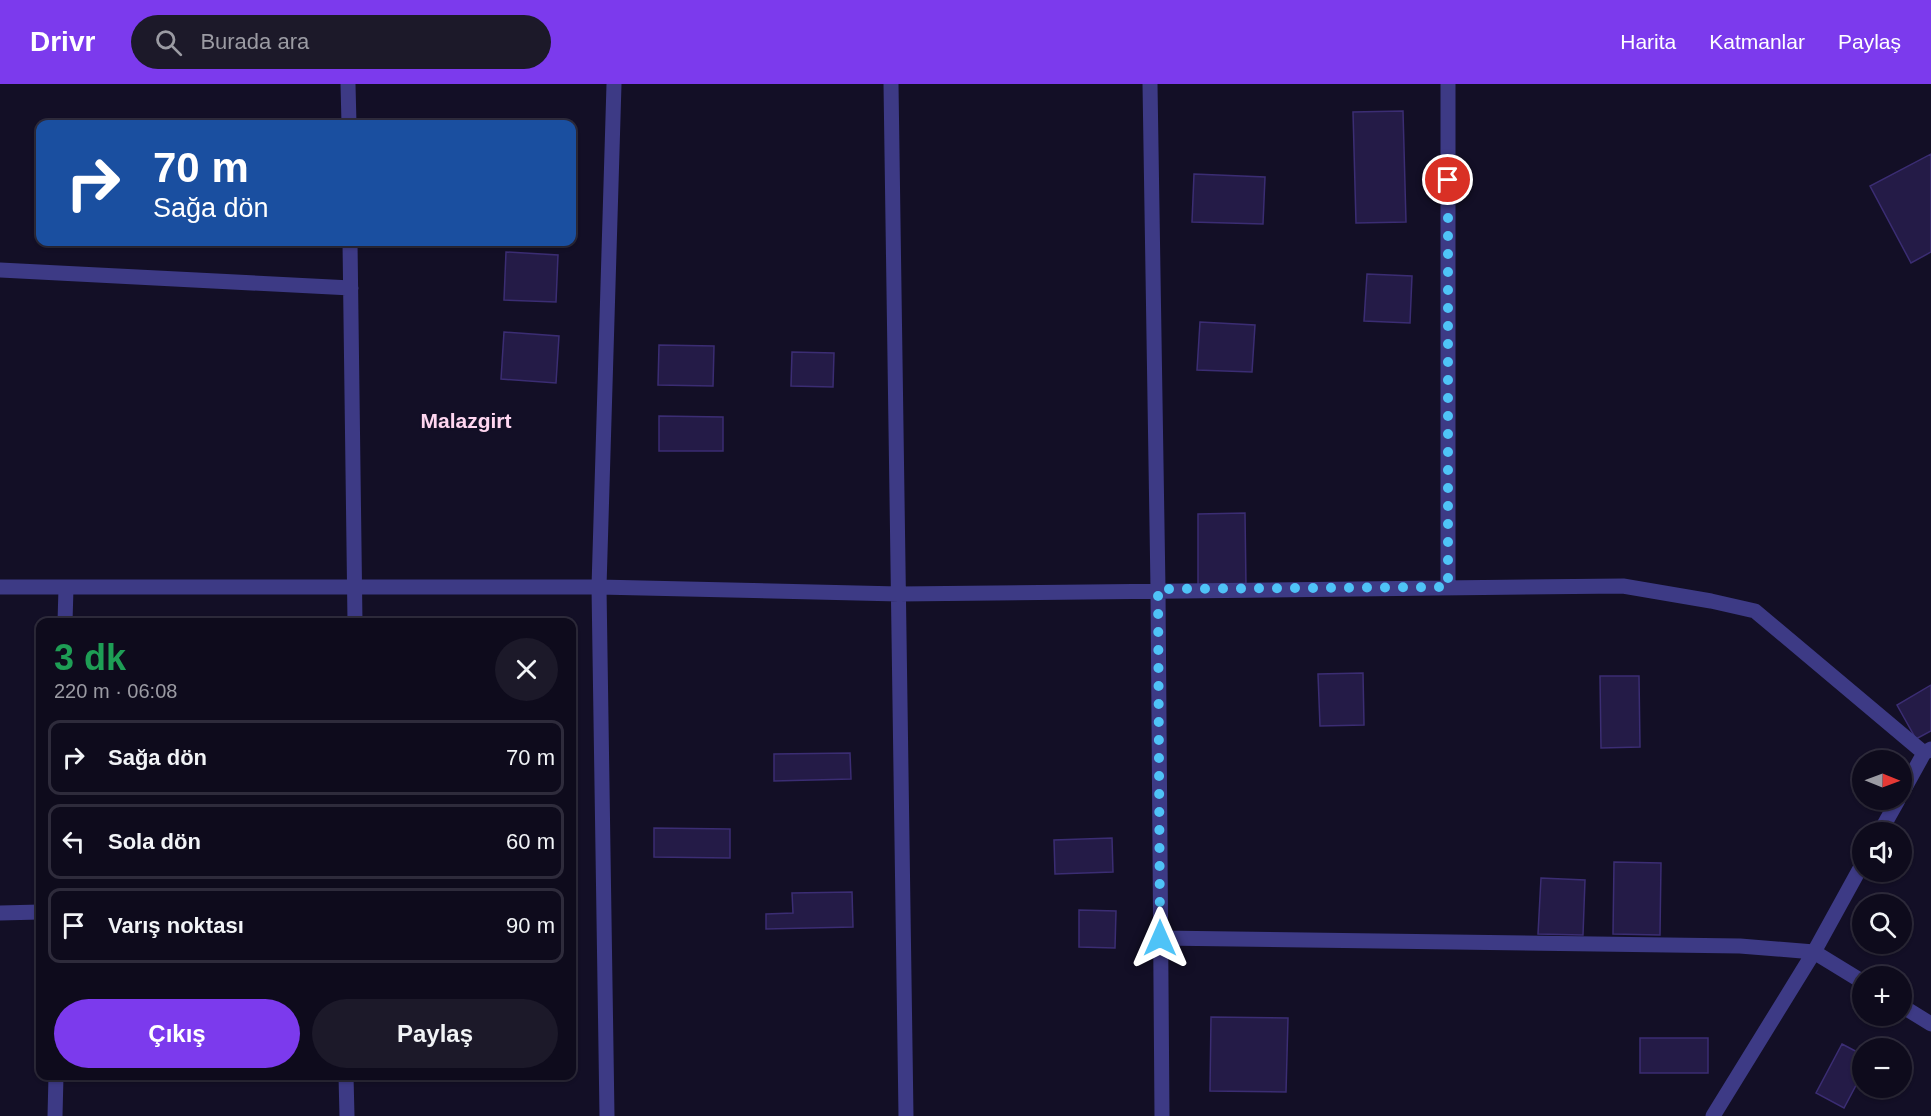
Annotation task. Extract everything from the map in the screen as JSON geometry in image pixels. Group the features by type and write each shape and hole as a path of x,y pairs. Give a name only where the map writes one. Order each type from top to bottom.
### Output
{"street":[{"path":"348,84 349,120"},
{"path":"607,1116 599,587 604,337 614,84"},
{"path":"891,84 906,1116"},
{"path":"1150,84 1158,589 1162,1116"},
{"path":"1448,84 1448,587"},
{"path":"350,246 355,618"},
{"path":"0,270 351,288"},
{"path":"0,587 356,589 599,587 899,594 1158,589 1623,586 1755,611 1865,706 1928,751 1912,777"},
{"path":"66,588 66,618"},
{"path":"1713,1116 1814,952 1853,882"},
{"path":"0,913 36,912"},
{"path":"1160,938 1740,946 1814,952 1852,975"},
{"path":"1912,1012 1931,1024"},
{"path":"55,1116 56,1080"},
{"path":"346,1080 347,1116"}],"building":[{"path":"1403,111 1406,222 1356,223 1353,112"},
{"path":"1931,154 1931,252 1911,263 1870,186"},
{"path":"1194,174 1265,177 1263,224 1192,222"},
{"path":"506,252 558,255 556,302 504,300"},
{"path":"1367,274 1412,276 1410,323 1364,321"},
{"path":"1200,322 1255,325 1252,372 1197,370"},
{"path":"504,332 559,336 556,383 501,379"},
{"path":"659,345 714,346 713,386 658,385"},
{"path":"792,352 834,353 833,387 791,386"},
{"path":"659,416 723,417 723,451 659,451"},
{"path":"1245,513 1246,586 1198,586 1198,514"},
{"path":"1363,673 1364,725 1320,726 1318,674"},
{"path":"1600,676 1639,676 1640,747 1601,748"},
{"path":"1931,685 1931,731 1916,739 1897,705"},
{"path":"850,753 851,779 774,781 774,754"},
{"path":"654,828 730,829 730,858 654,857"},
{"path":"1112,838 1113,872 1055,874 1054,840"},
{"path":"1614,862 1661,863 1660,935 1613,934"},
{"path":"1541,878 1585,880 1583,935 1538,934"},
{"path":"852,892 853,927 766,929 766,914 793,913 792,893"},
{"path":"1079,910 1116,911 1115,948 1079,947"},
{"path":"1211,1017 1288,1018 1286,1092 1210,1091"},
{"path":"1640,1038 1708,1038 1708,1073 1640,1073"},
{"path":"1842,1044 1852,1049 1852,1093 1844,1108 1816,1093"}],"district":[{"name":"Malazgirt","path":"466,420"}],"route":[{"path":"1160,938 1158,589 1448,587 1448,180"}]}
